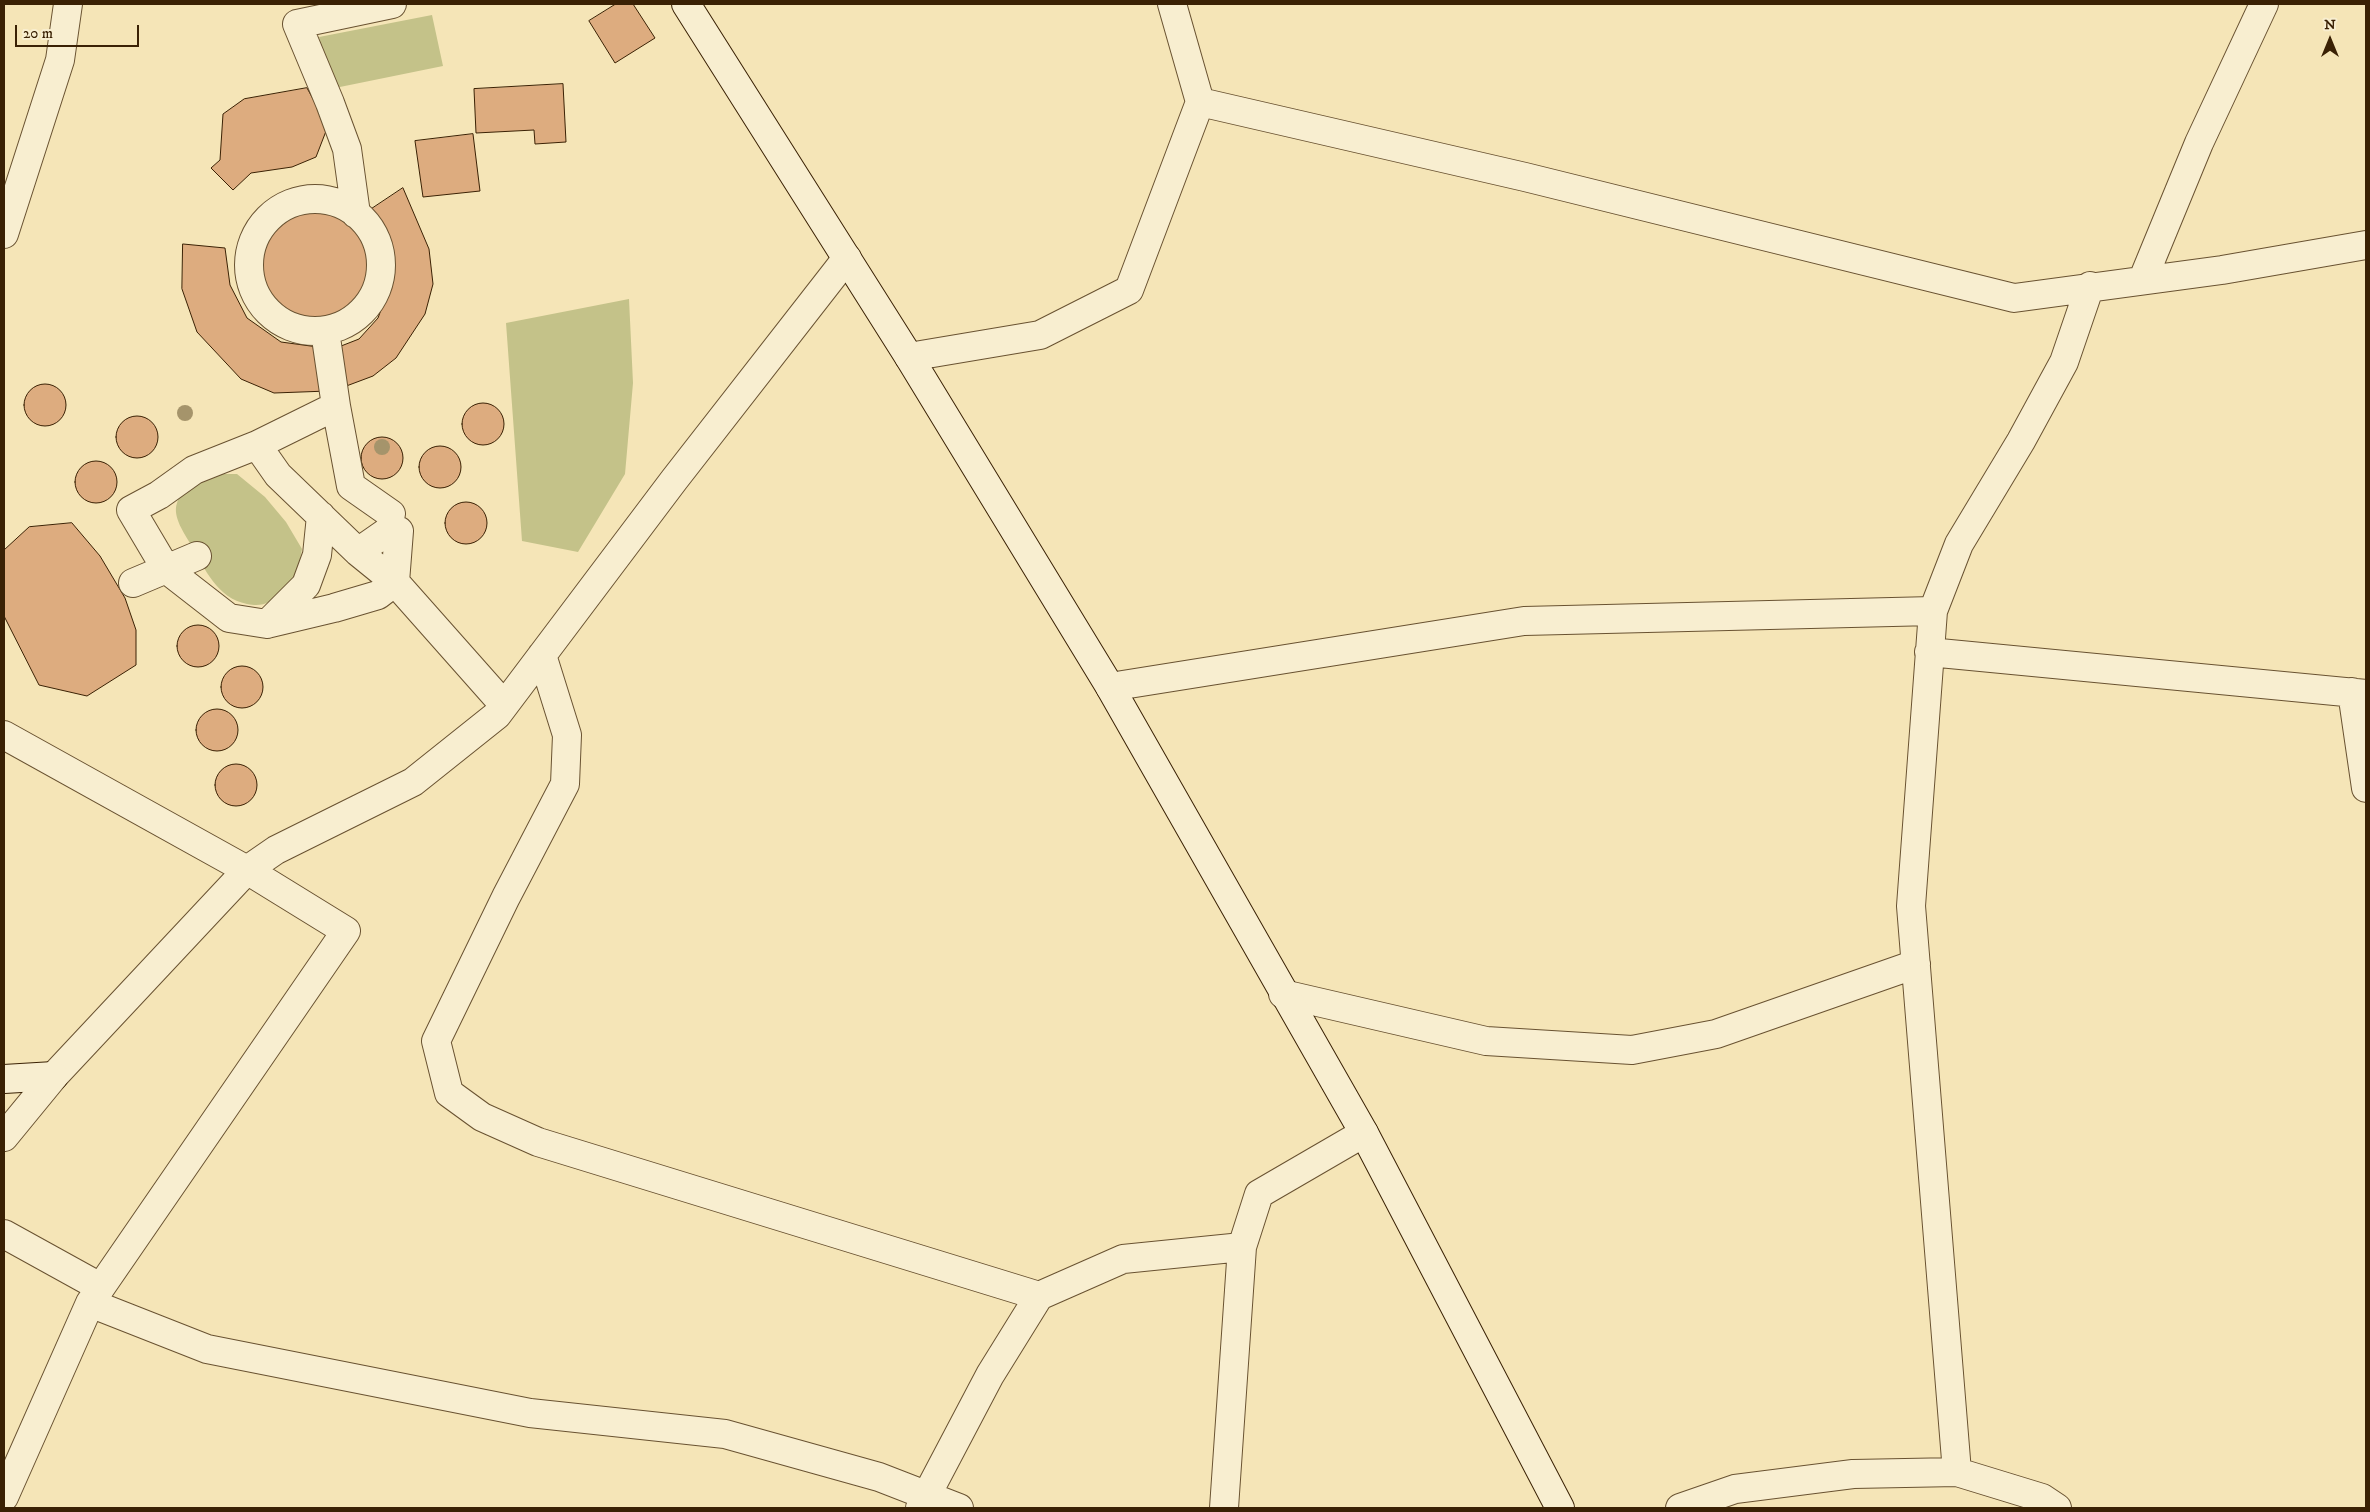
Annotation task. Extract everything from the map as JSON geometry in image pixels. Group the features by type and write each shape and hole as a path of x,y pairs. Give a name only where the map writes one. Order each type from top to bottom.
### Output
{"street":[{"path":"4,234 60,60 68,4"},
{"path":"356,214 347,149 297,24 392,4"},
{"path":"686,4 910,357 1110,688 1364,1133 1560,1508"},
{"path":"910,357 1040,335 1129,290 1200,102 1172,4"},
{"path":"2142,279 2199,143 2264,4"},
{"path":"1200,102 1525,177 2014,298 2090,286 2222,270 2366,245"},
{"path":"318,199 338,204 356,214 370,229 378,248 380,269 376,289 366,307 350,320 325,331 311,331 291,327 273,316 259,301 250,282 248,261 253,242 263,224 273,214 298,202 318,199"},
{"path":"4,1137 54,1076 247,870 276,850 413,782 497,715 674,480 847,258"},
{"path":"1957,1472 1910,906 1933,611 1959,544 2021,442 2064,362 2090,286"},
{"path":"325,331 336,406 351,486 394,525 395,582"},
{"path":"336,406 257,445 194,470 159,495 131,510 166,569 229,618 267,624 378,595 395,582"},
{"path":"257,445 278,475 358,552 395,582 504,705"},
{"path":"267,624 306,585 317,555 321,516"},
{"path":"358,552 394,525"},
{"path":"133,583 197,556"},
{"path":"1110,688 1524,621 1933,611"},
{"path":"1929,652 2359,693 2366,788"},
{"path":"542,655 567,735 565,784 506,897 436,1041 449,1093 482,1117 538,1142 1038,1296"},
{"path":"4,735 247,870 346,931 95,1295 4,1497"},
{"path":"1283,994 1486,1041 1632,1050 1716,1034 1916,964"},
{"path":"4,1079 54,1076"},
{"path":"1224,1508 1242,1247 1258,1194 1364,1133"},
{"path":"4,1234 95,1295 207,1349 530,1413 725,1434 879,1477 923,1501 959,1508"},
{"path":"923,1501 990,1375 1038,1296 1123,1258 1242,1247"},
{"path":"1680,1508 1735,1489 1853,1474 1957,1472 2042,1498 2057,1508"}],"shaded area":[{"path":"432,15 443,66 330,89 319,37"},
{"path":"629,299 633,383 625,474 578,552 522,541 506,323"},
{"path":"223,474 237,474 265,497 286,522 302,549 293,580 277,596 266,603 258,605 237,601 220,589 207,573 183,531 176,514 177,503 184,490 203,479"}],"building":[{"path":"616,4 633,4 655,38 615,63 589,21"},
{"path":"563,84 566,142 535,144 534,130 476,133 474,89"},
{"path":"307,88 328,126 316,157 292,167 251,173 233,190 211,168 220,160 223,114 244,99"},
{"path":"473,134 480,191 423,197 415,141"},
{"path":"403,188 429,249 433,284 425,314 396,358 373,376 341,388 336,348 359,339 378,318 393,277 370,210"},
{"path":"313,211 324,212 334,216 352,228 364,246 368,256 368,278 364,288 352,306 334,318 324,322 313,323 302,322 292,318 274,306 262,288 258,278 257,267 258,256 262,246 274,228 292,216 302,212"},
{"path":"183,244 225,248 230,285 247,318 281,342 318,347 328,391 274,393 241,379 197,332 182,289"},
{"path":"41,384 49,384 60,390 66,405 60,420 49,426 41,426 30,420 24,409 24,401 30,390"},
{"path":"487,403 495,406 501,412 504,424 501,436 495,442 479,445 471,442 465,436 462,420 465,412 471,406"},
{"path":"133,416 141,416 152,422 158,437 152,452 141,458 133,458 122,452 116,441 116,433 122,422"},
{"path":"378,437 386,437 397,443 403,458 397,473 386,479 378,479 367,473 361,462 361,454 367,443"},
{"path":"436,446 444,446 455,452 461,467 455,482 444,488 436,488 425,482 419,471 419,463 425,452"},
{"path":"92,461 100,461 111,467 117,482 111,497 100,503 92,503 81,497 75,486 75,478 81,467"},
{"path":"462,502 470,502 481,508 487,523 481,538 470,544 462,544 451,538 445,527 445,519 451,508"},
{"path":"72,523 100,556 125,598 136,630 136,665 87,696 39,685 4,616 4,550 29,527"},
{"path":"194,625 202,625 213,631 219,646 213,661 202,667 194,667 183,661 177,650 177,642 183,631"},
{"path":"238,666 246,666 257,672 263,687 257,702 246,708 238,708 227,702 221,691 221,683 227,672"},
{"path":"213,709 221,709 232,715 238,730 232,745 221,751 213,751 202,745 196,734 196,726 202,715"},
{"path":"232,764 240,764 251,770 257,785 251,800 240,806 232,806 221,800 215,789 215,781 221,770"}]}
